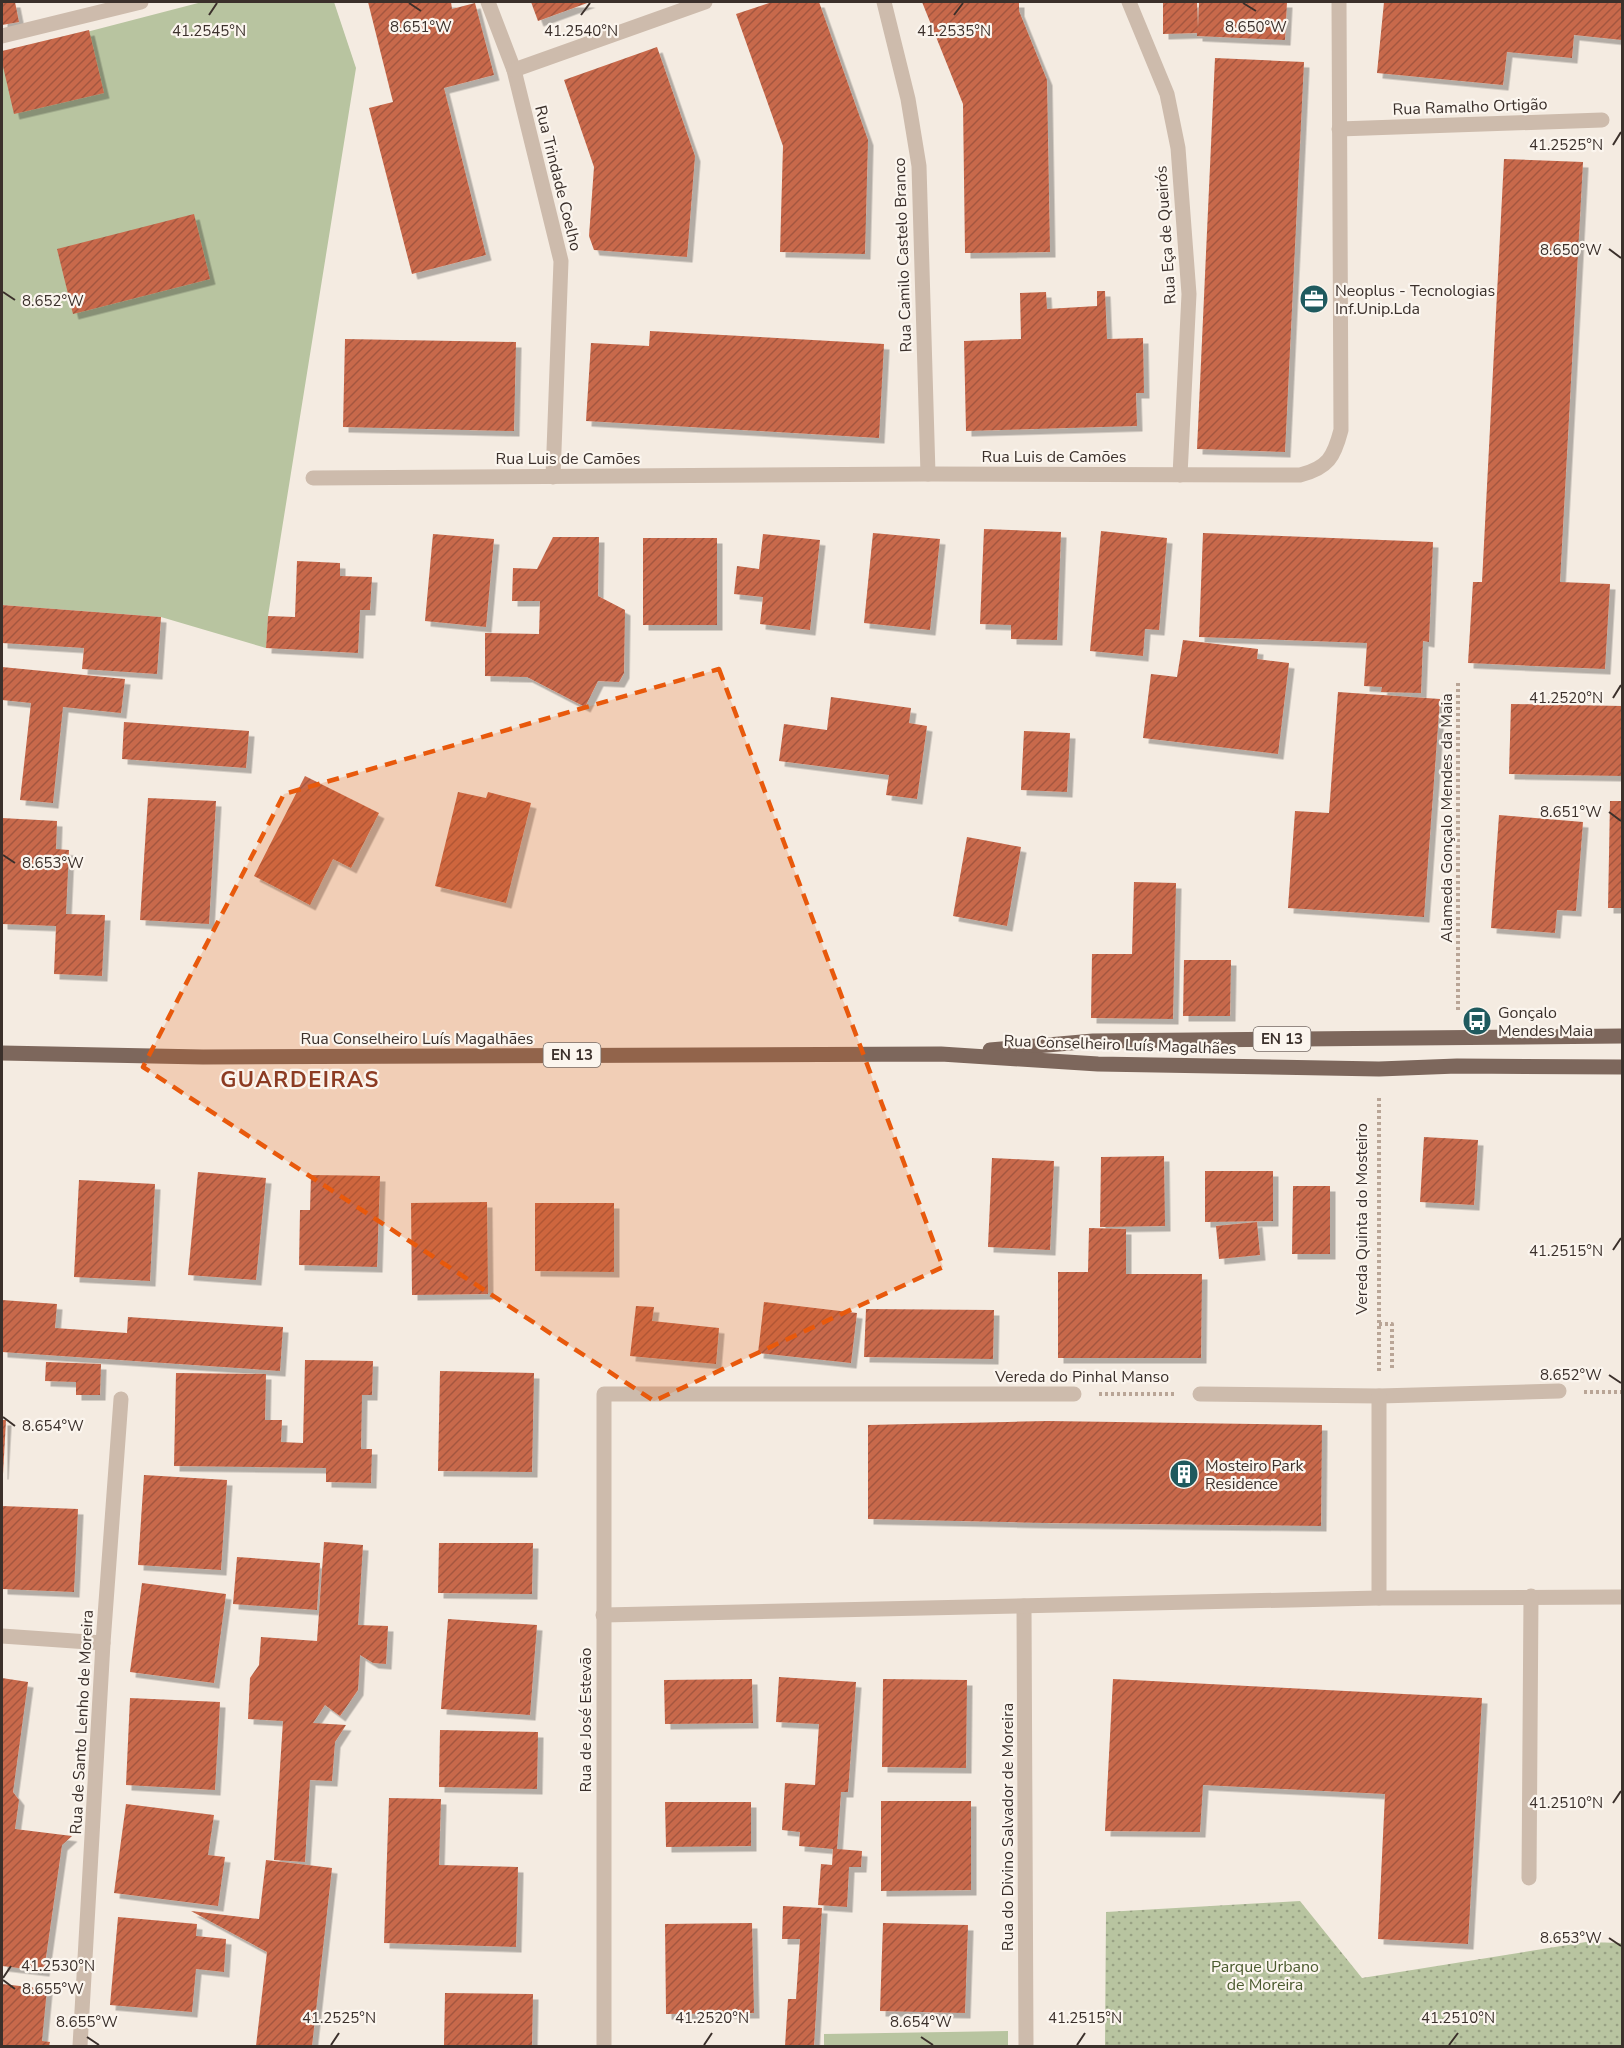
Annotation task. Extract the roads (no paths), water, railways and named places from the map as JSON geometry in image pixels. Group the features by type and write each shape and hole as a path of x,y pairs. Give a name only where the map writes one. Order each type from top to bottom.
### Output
{"main road":[{"name":"Rua Conselheiro Luís Magalhães","path":"941,1054 1093,1041 1623,1036"},
{"name":"Rua Conselheiro Luís Magalhães","path":"2,1053 203,1057 941,1054 1098,1064 1379,1069 1457,1066 1623,1068"}],"street":[{"path":"2,36 141,2"},
{"name":"Rua Trindade Coelho","path":"488,2 514,70 561,261 553,477"},
{"path":"514,70 705,2"},
{"name":"Rua Camilo Castelo Branco","path":"884,2 908,99 919,166 928,474"},
{"name":"Rua Eça de Queirós","path":"1129,2 1167,94 1178,148 1189,294 1180,475"},
{"name":"Rua Luis de Camões","path":"313,478 928,474 1300,475 1316,471 1329,461 1337,445 1341,429 1339,2"},
{"name":"Rua Ramalho Ortigão","path":"1340,129 1602,120"},
{"path":"1200,1394 1379,1396 1559,1391"},
{"name":"Vereda do Pinhal Manso","path":"604,1394 1074,1394"},
{"name":"Rua de José Estevão","path":"604,1394 604,2046"},
{"path":"1379,1396 1379,1598"},
{"name":"Rua de Santo Lenho de Moreira","path":"80,2046 103,1644 121,1399"},
{"path":"1529,1878 1531,1596"},
{"path":"603,1615 1379,1598 1623,1597"},
{"name":"Rua do Divino Salvador de Moreira","path":"1024,1606 1026,2046"},
{"path":"2,1636 103,1644"}],"place":[{"name":"Neoplus - Tecnologias Inf.Unip.Lda","path":"1314,299"},
{"name":"Gonçalo Mendes Maia","path":"1477,1021"},
{"name":"Mosteiro Park Residence","path":"1184,1474"}],"district":[{"name":"GUARDEIRAS","path":"300,1079"}],"park label":[{"name":"Parque Urbano de Moreira","path":"1265,1975"}]}
